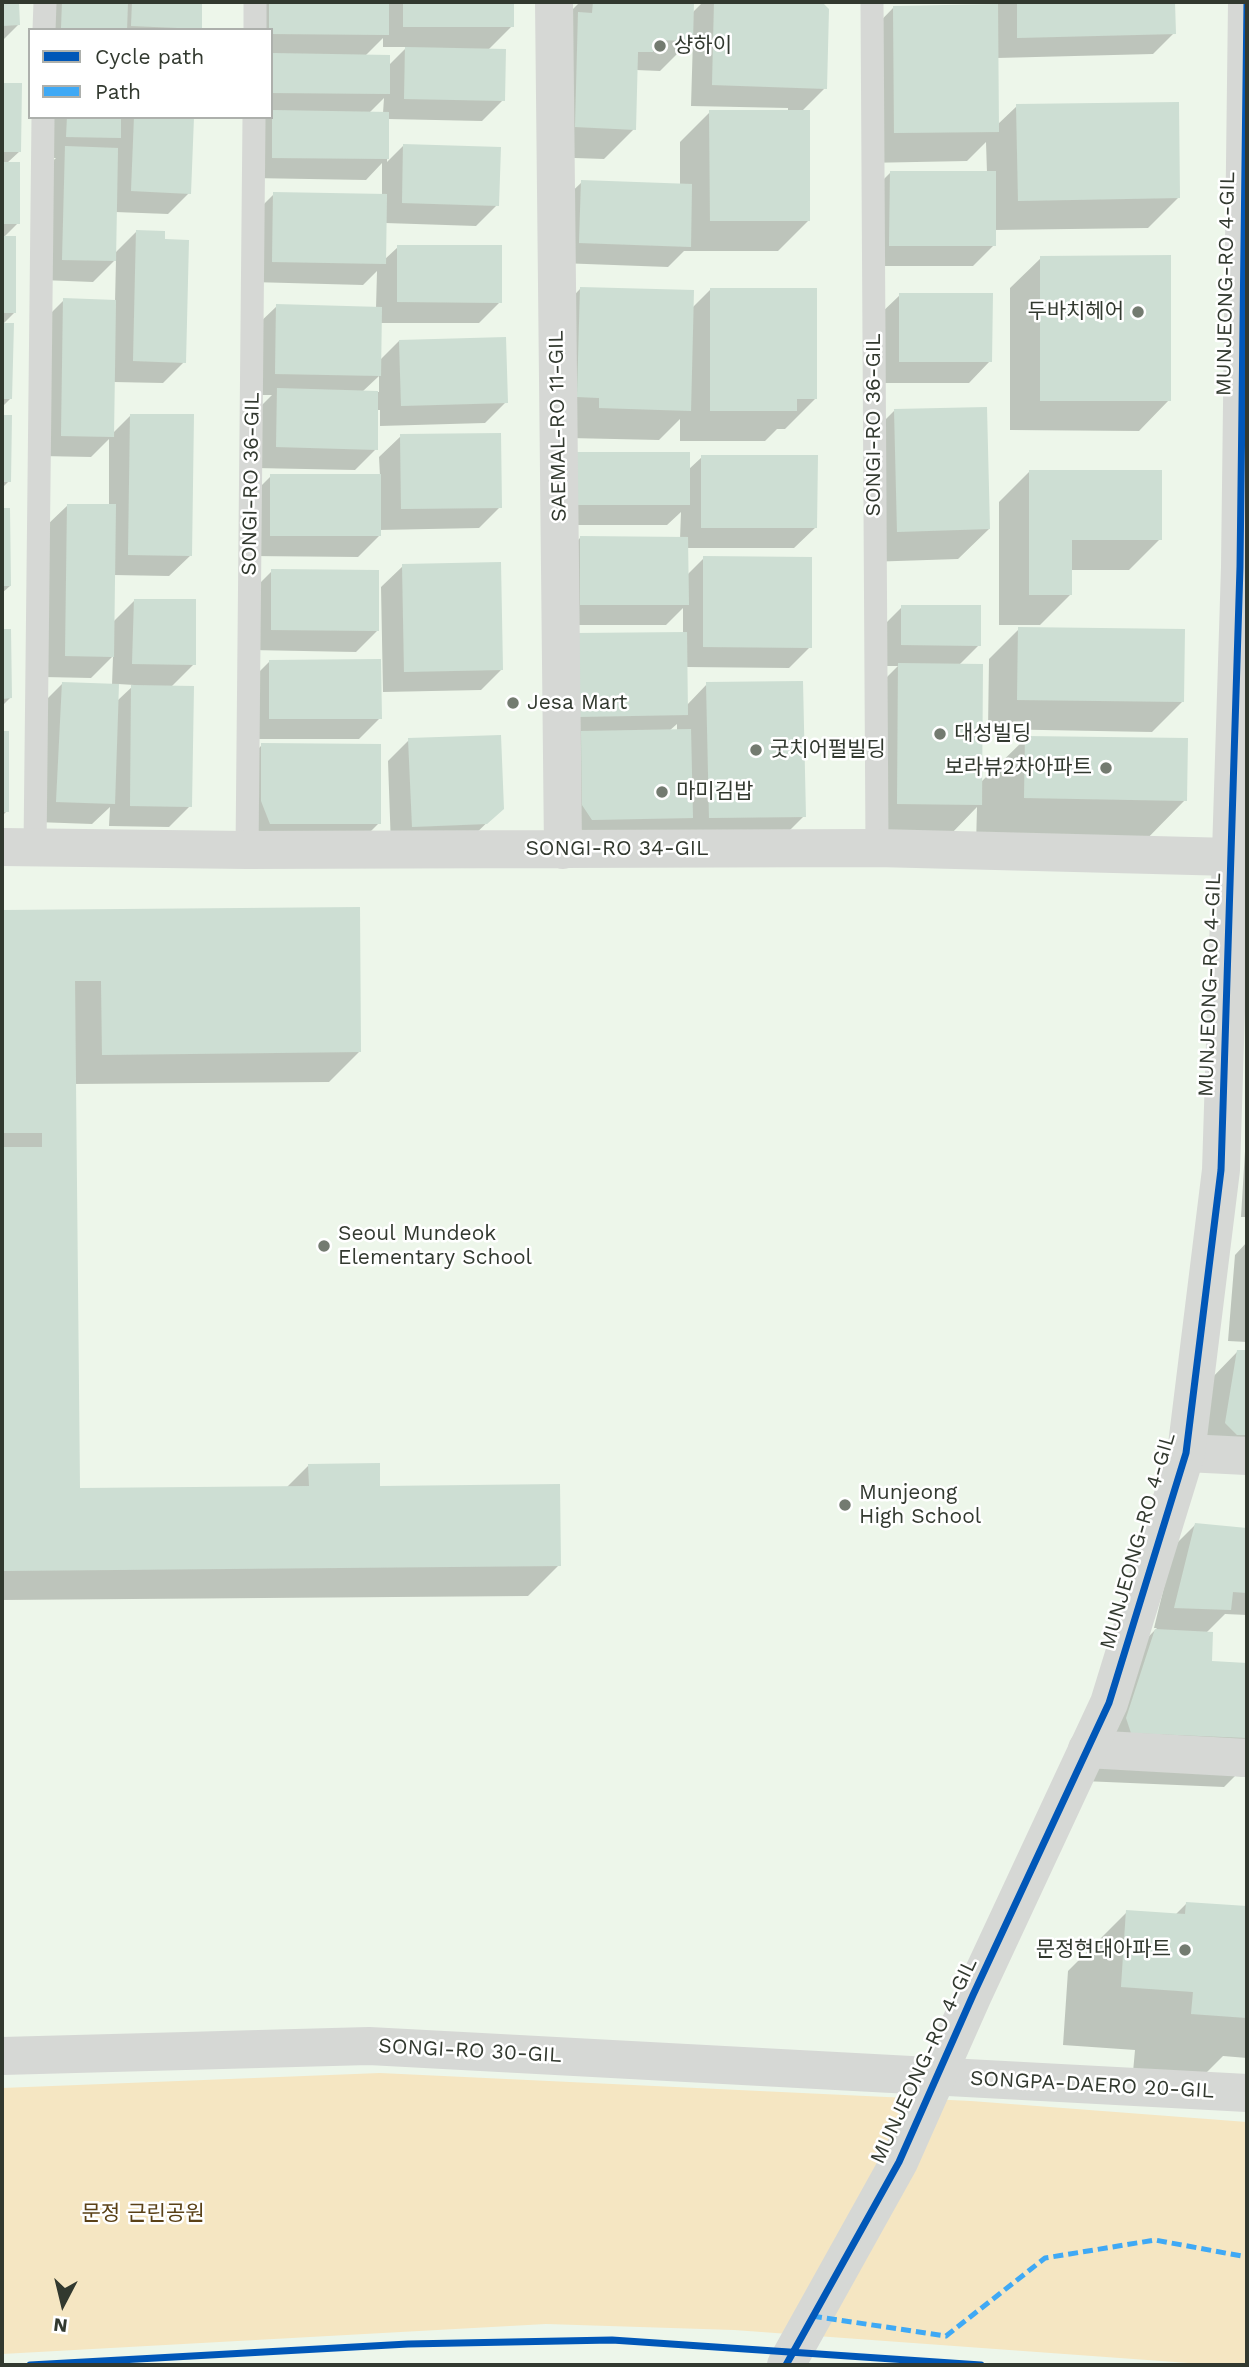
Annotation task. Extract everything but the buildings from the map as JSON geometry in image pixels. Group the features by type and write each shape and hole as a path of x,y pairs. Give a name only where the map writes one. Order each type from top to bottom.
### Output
{"street":[{"name":"SAEMAL-RO 11-GIL","path":"554,2 563,850"},
{"name":"MUNJEONG-RO 4-GIL","path":"786,2365 899,2162 1109,1703 1186,1453 1221,1170 1232,856 1234,695 1243,567 1247,2"},
{"name":"SONGI-RO 34-GIL","path":"18,847 247,850 877,848 1232,856"},
{"path":"1186,1453 1247,1456"},
{"path":"1087,1749 1247,1758"},
{"name":"SONGI-RO 30-GIL","path":"2,2056 369,2046 937,2076"},
{"name":"SONGPA-DAERO 20-GIL","path":"937,2076 1247,2093"}],"lane":[{"path":"44,2 44,28"},
{"path":"255,2 255,28"},
{"name":"SONGI-RO 36-GIL","path":"872,2 877,848"},
{"path":"18,847 43,119"},
{"name":"SONGI-RO 36-GIL","path":"247,850 254,119"}],"green space":[{"name":"문정 근린공원","path":"380,2073 971,2101 1247,2122 1247,2365 1216,2365 734,2330 546,2324 2,2354 2,2088"}],"marked path":[{"path":"812,2316 946,2336 1045,2258 1155,2240 1247,2257"}],"cycle path":[{"path":"786,2365 899,2162 973,1995 1109,1703 1186,1453 1221,1170 1240,567 1247,2"},
{"path":"30,2365 408,2344 612,2340 981,2365"}],"place":[{"name":"샹하이","path":"660,46"},
{"name":"두바치헤어","path":"1138,312"},
{"name":"Jesa Mart","path":"513,703"},
{"name":"대성빌딩","path":"940,734"},
{"name":"굿치어펄빌딩","path":"756,750"},
{"name":"보라뷰2차아파트","path":"1106,768"},
{"name":"마미김밥","path":"662,792"},
{"name":"Seoul Mundeok Elementary School","path":"324,1246"},
{"name":"Munjeong High School","path":"845,1505"},
{"name":"문정현대아파트","path":"1185,1950"}]}
